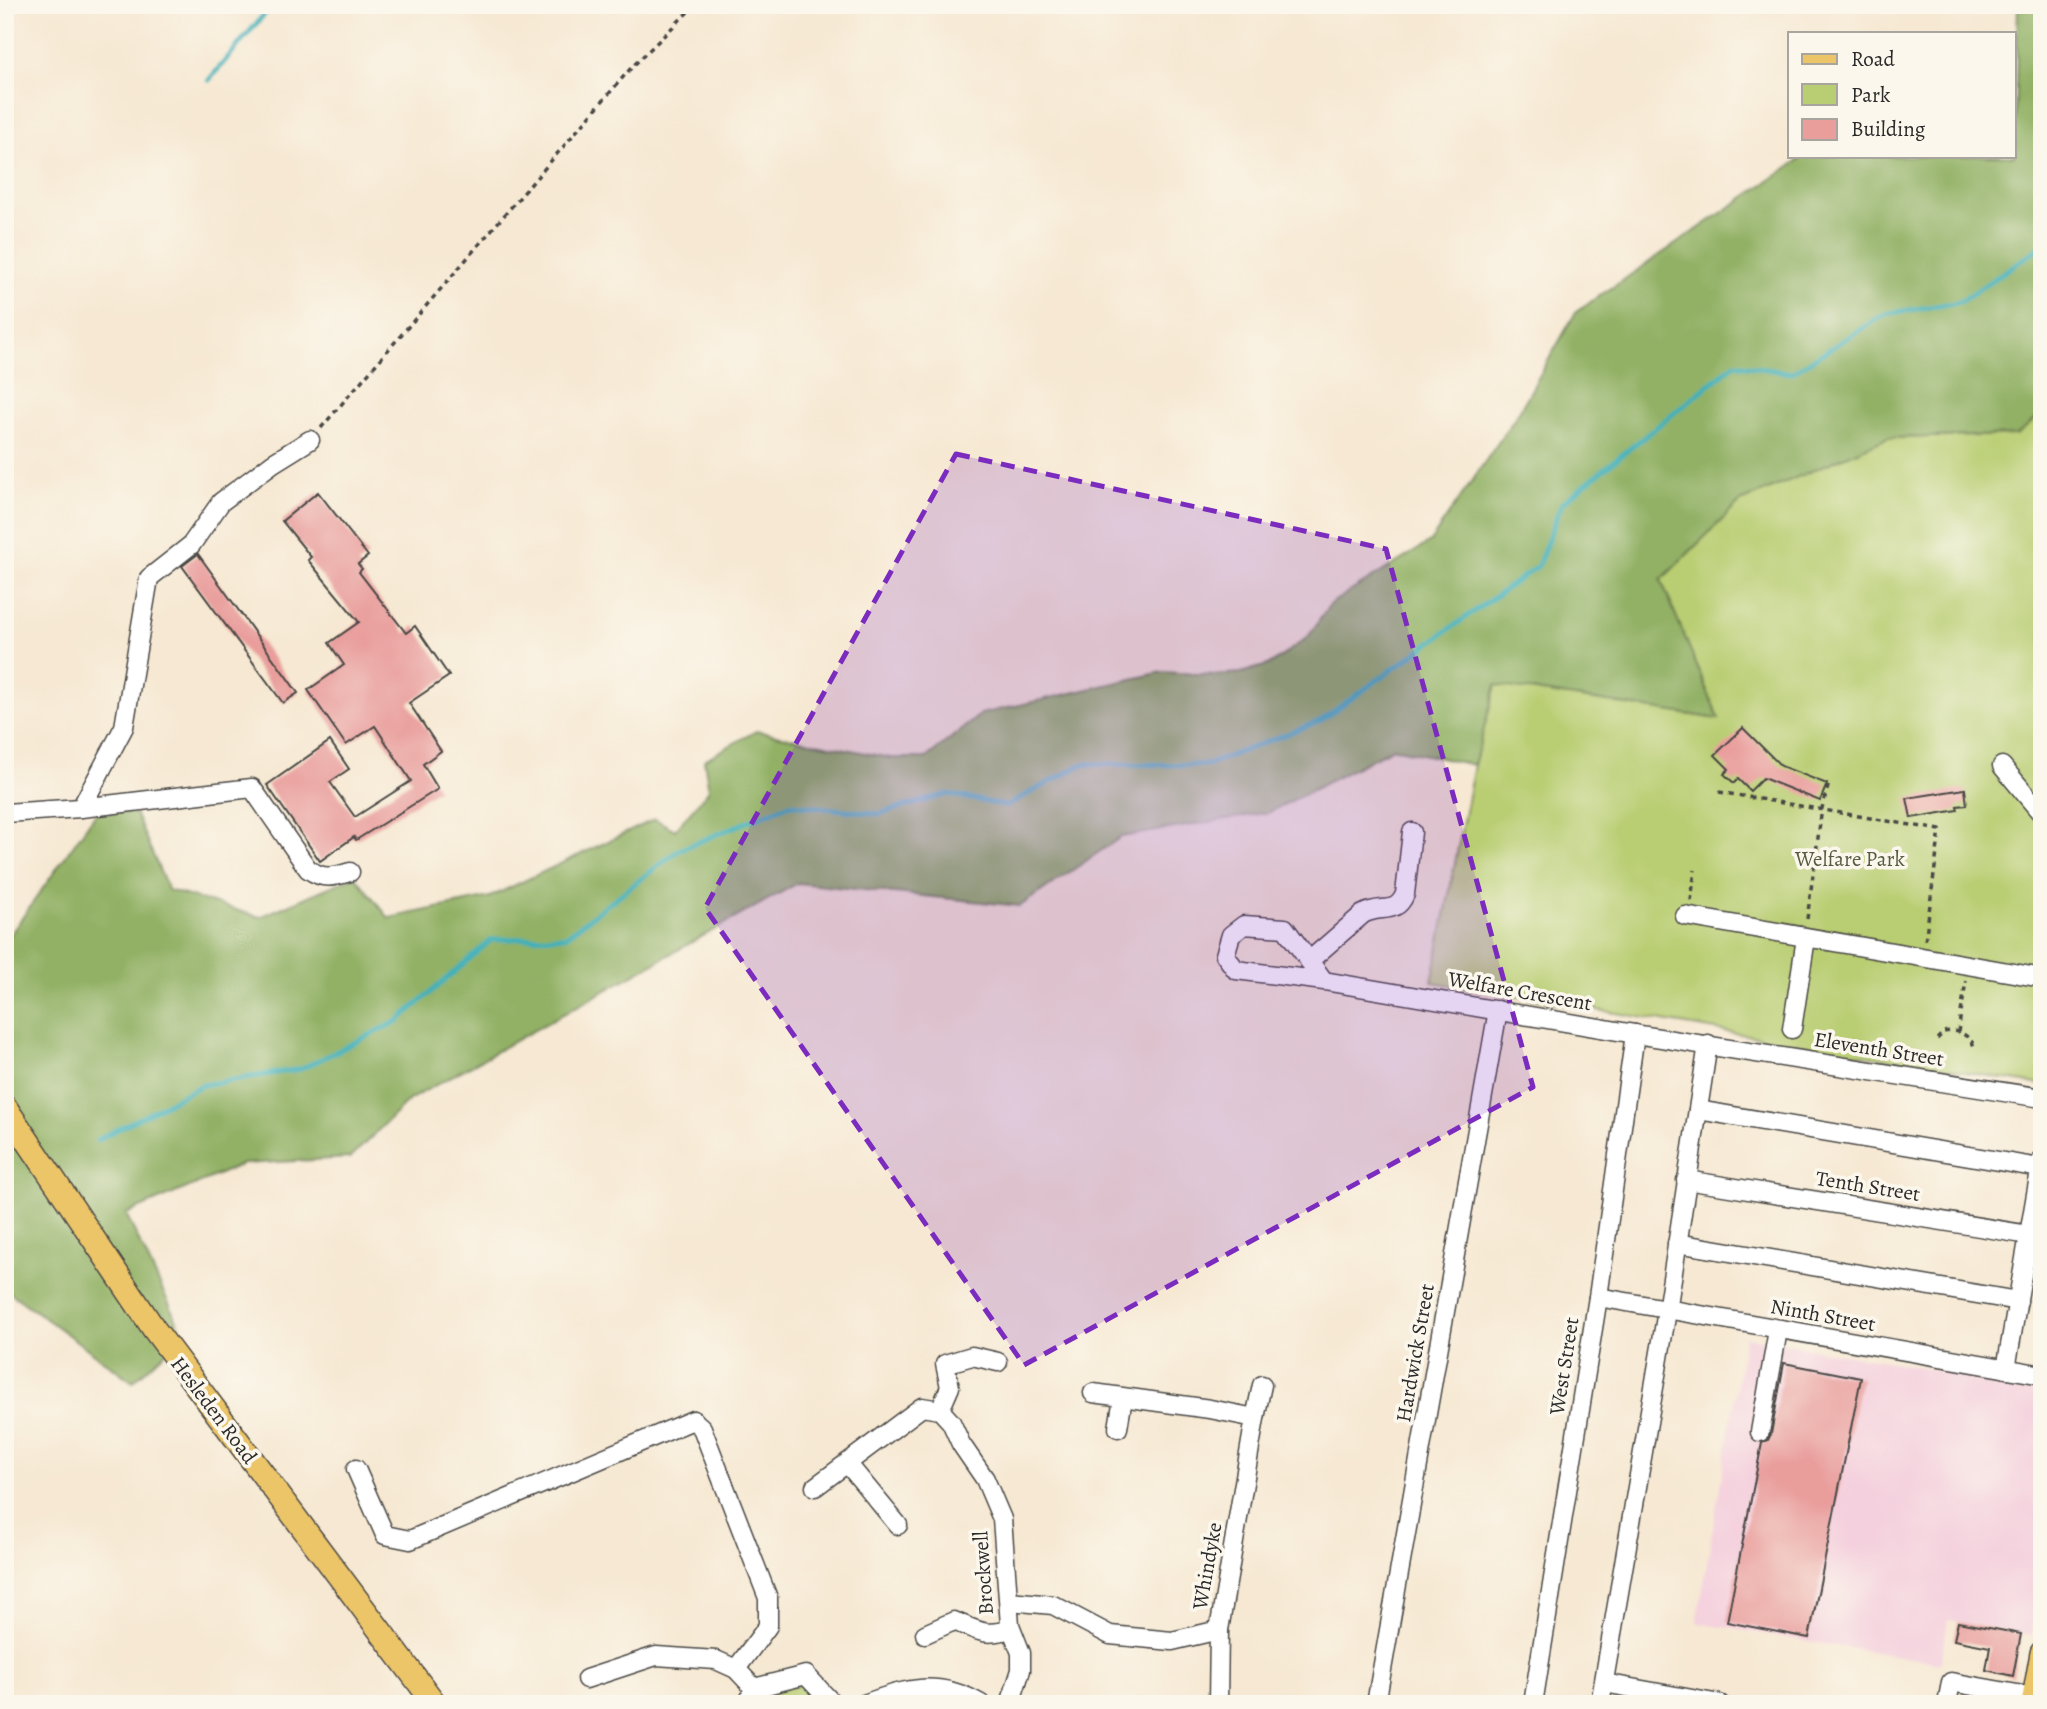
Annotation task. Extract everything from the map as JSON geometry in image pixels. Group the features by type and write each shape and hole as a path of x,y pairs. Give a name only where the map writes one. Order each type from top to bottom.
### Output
{"main road":[{"name":"Hesleden Road","path":"5,1107 154,1329 435,1704"},
{"path":"2033,1700 2042,1653"}],"street":[{"path":"81,808 124,727 149,578 191,545 221,502 273,463 310,440"},
{"path":"2002,766 2042,814"},
{"path":"5,813 81,808 252,788 308,869 317,875 330,878 350,872"},
{"path":"1309,961 1363,914 1370,910 1395,909 1402,904 1412,832"},
{"path":"1687,916 1806,930 1923,958 2042,978"},
{"name":"Welfare Crescent","path":"1324,981 1285,928 1244,925 1231,935 1225,955 1236,970 1324,981 1709,1044"},
{"path":"1792,1029 1806,930"},
{"name":"Hardwick Street","path":"1376,1704 1498,1010"},
{"name":"West Street","path":"1533,1704 1598,1297 1635,1034"},
{"path":"1600,1704 1709,1044"},
{"name":"Eleventh Street","path":"1709,1044 2042,1098"},
{"path":"1698,1110 2041,1163 2035,1236 2018,1301 2006,1369"},
{"name":"Tenth Street","path":"1686,1180 2035,1236"},
{"path":"1677,1243 2018,1301"},
{"name":"Ninth Street","path":"1598,1297 2042,1375"},
{"path":"1760,1432 1778,1330"},
{"path":"816,1486 922,1407 940,1410 950,1387 945,1364 972,1356 998,1362"},
{"name":"Whindyke","path":"1009,1601 1053,1605 1110,1635 1172,1641 1219,1630 1262,1385"},
{"path":"1093,1393 1255,1418"},
{"path":"1118,1428 1123,1398"},
{"name":"Brockwell","path":"940,1410 951,1422 961,1444 985,1479 1002,1519 1012,1629 1020,1653 1021,1670 1010,1704"},
{"path":"356,1469 385,1535 410,1540 693,1420 702,1428 768,1598 768,1626 736,1669"},
{"path":"847,1463 898,1525"},
{"path":"925,1633 954,1621 994,1634 1012,1629"},
{"path":"1218,1704 1219,1630"},
{"path":"586,1679 656,1656 716,1660 736,1669 751,1696 806,1675 832,1704"},
{"path":"1947,1704 1951,1682 2033,1700"},
{"path":"1604,1683 1720,1704"},
{"path":"864,1704 918,1687 944,1689 981,1704"}],"path":[{"path":"310,440 631,68 695,5"},
{"path":"1806,930 1822,808 1829,783"},
{"path":"1719,792 1940,830 1923,958"},
{"path":"1687,916 1695,870"},
{"path":"1958,1032 1968,965"},
{"path":"1937,1039 1944,1032 1958,1032 1966,1035 1973,1046"}],"highlighted area":[{"path":"956,454 1386,549 1533,1087 1024,1365 705,908"}],"shaded area":[{"path":"1745,1337 2042,1388 2042,1576 2032,1635 1948,1620 1941,1663 1697,1623"}],"green space":[{"path":"2018,5 2042,5 2042,414 2016,435 1887,438 1740,502 1661,580 1719,719 1496,685 1474,765 1393,748 1270,812 1121,837 1020,906 798,883 409,1100 350,1158 243,1164 126,1214 184,1335 133,1382 5,1289 5,942 96,813 135,813 168,890 260,917 355,876 389,918 490,897 655,819 675,830 709,790 704,760 756,731 891,758 926,758 981,714 1162,672 1215,675 1241,673 1271,664 1308,637 1330,604 1430,542 1517,415 1576,312 1802,158 2016,158"},
{"name":"Welfare Park","path":"2042,414 2042,1085 1432,982 1474,765 1495,684 1718,719 1661,580 1740,502 1887,438 2016,435"},
{"path":"804,1684 819,1699 818,1704 758,1704 765,1692"}],"building":[{"path":"318,492 368,556 358,564 362,569 359,572 406,633 415,626 449,676 409,703 441,751 423,764 438,789 356,840 354,837 320,861 267,785 330,741 349,769 330,782 355,817 411,781 375,726 346,745 308,690 344,665 329,643 359,622 308,560 311,557 282,521"},
{"path":"198,554 298,693 283,703 182,566"},
{"path":"1743,728 1781,766 1827,784 1820,801 1763,778 1750,791 1738,779 1734,783 1724,774 1729,769 1715,755"},
{"path":"1965,789 1967,805 1957,806 1958,810 1911,818 1907,798"},
{"path":"1784,1363 1861,1378 1809,1638 1727,1622 1762,1443 1768,1440 1771,1434"},
{"path":"1958,1622 2021,1634 2013,1676 1986,1670 1990,1647 1954,1640"}],"waterway":[{"path":"209,80 272,5"},
{"path":"97,1140 202,1085 301,1069 398,1021 491,940 566,936 679,850 790,804 879,814 948,794 1006,806 1083,764 1207,765 1320,721 1538,566 1562,503 1735,364 1791,373 1885,314 1960,302 2042,246"}]}
